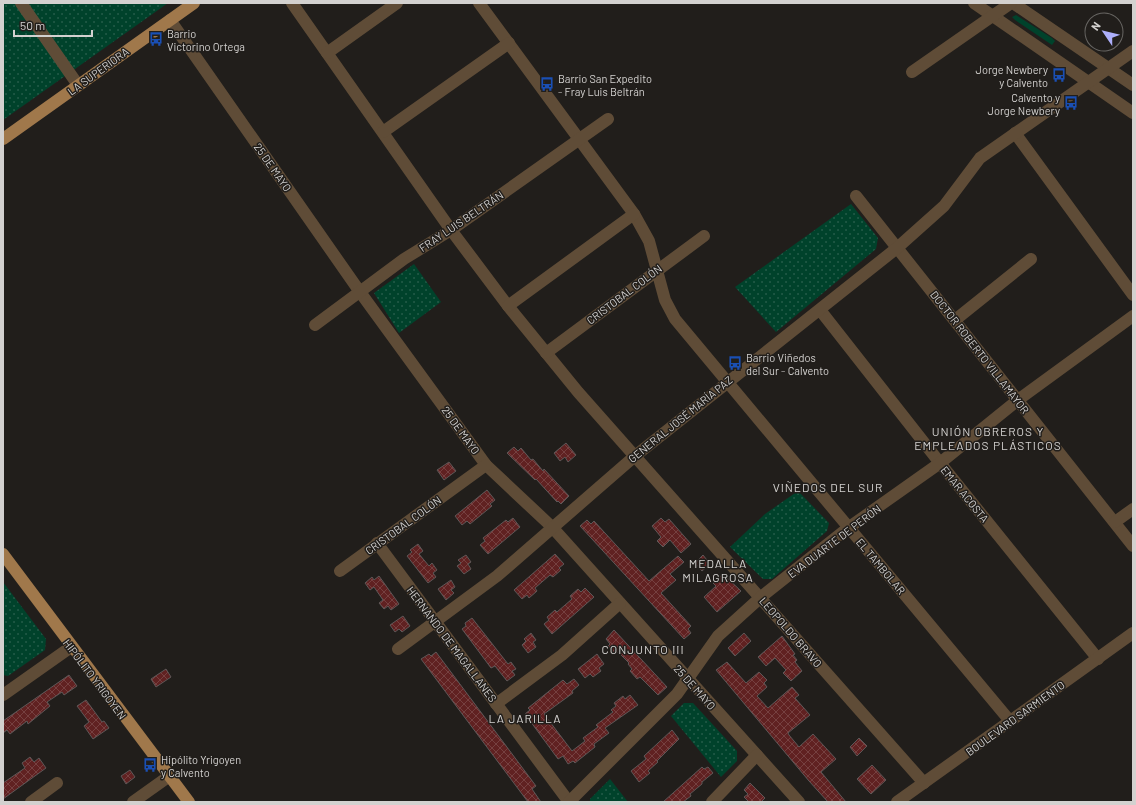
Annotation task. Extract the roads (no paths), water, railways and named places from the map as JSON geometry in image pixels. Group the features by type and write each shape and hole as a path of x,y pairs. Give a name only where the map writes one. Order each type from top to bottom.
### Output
{"main road":[{"name":"LA SUPERIORA","path":"3,139 194,3"},
{"name":"HIPÓLITO YRIGOYEN","path":"3,554 168,777 189,802"}],"street":[{"path":"22,3 78,85"},
{"name":"LEOPOLDO BRAVO","path":"292,3 451,230 508,306 546,353 578,392 924,783"},
{"path":"327,53 397,3"},
{"name":"EL TAMBOLAR","path":"479,3 634,214 649,241 665,300 675,319 1010,721"},
{"path":"974,3 1133,113"},
{"path":"912,72 1012,3 1133,85"},
{"name":"25 DE MAYO","path":"170,20 360,292 486,465 552,527 799,802"},
{"path":"382,132 509,43"},
{"name":"GENERAL JOSÉ MARÍA PAZ","path":"398,649 497,576 635,456 726,381 820,310 897,248 944,206 980,158 1133,51"},
{"name":"FRAY LUIS BELTRÁN","path":"314,325 404,259 451,230 579,138 608,119"},
{"path":"1015,133 1133,295"},
{"name":"DOCTOR ROBERTO VILLAMAYOR","path":"856,196 1133,546"},
{"path":"508,306 634,214"},
{"name":"CRISTOBAL COLÓN","path":"546,353 656,269 704,236"},
{"path":"955,320 1031,259"},
{"name":"EMAR ACOSTA","path":"820,310 940,463 1098,658"},
{"name":"EVA DUARTE DE PERÓN","path":"569,802 676,694 718,636 761,597 848,528 940,463 1018,400 1133,316"},
{"name":"CRISTOBAL COLÓN","path":"340,571 486,465"},
{"path":"1115,522 1133,509"},
{"name":"HERNANDO DE MAGALLANES","path":"377,543 569,802"},
{"path":"496,704 562,655 620,602"},
{"name":"BOULEVARD SARMIENTO","path":"897,802 1133,633"},
{"path":"3,695 71,647"},
{"path":"712,802 757,755"},
{"path":"133,802 168,777"},
{"path":"31,802 57,783"}],"place":[{"name":"Barrio Victorino Ortega","path":"156,39"},
{"name":"Jorge Newbery y Calvento","path":"1059,75"},
{"name":"Barrio San Expedito - Fray Luis Beltrán","path":"547,84"},
{"name":"Calvento y Jorge Newbery","path":"1071,103"},
{"name":"Barrio Viñedos del Sur - Calvento","path":"735,363"},
{"name":"Hipólito Yrigoyen y Calvento","path":"150,765"}],"district":[{"name":"UNIÓN OBREROS Y EMPLEADOS PLÁSTICOS","path":"988,438"},
{"name":"VIÑEDOS DEL SUR","path":"828,487"},
{"name":"MEDALLA MILAGROSA","path":"718,570"},
{"name":"CONJUNTO III","path":"643,649"},
{"name":"LA JARILLA","path":"525,718"}]}
